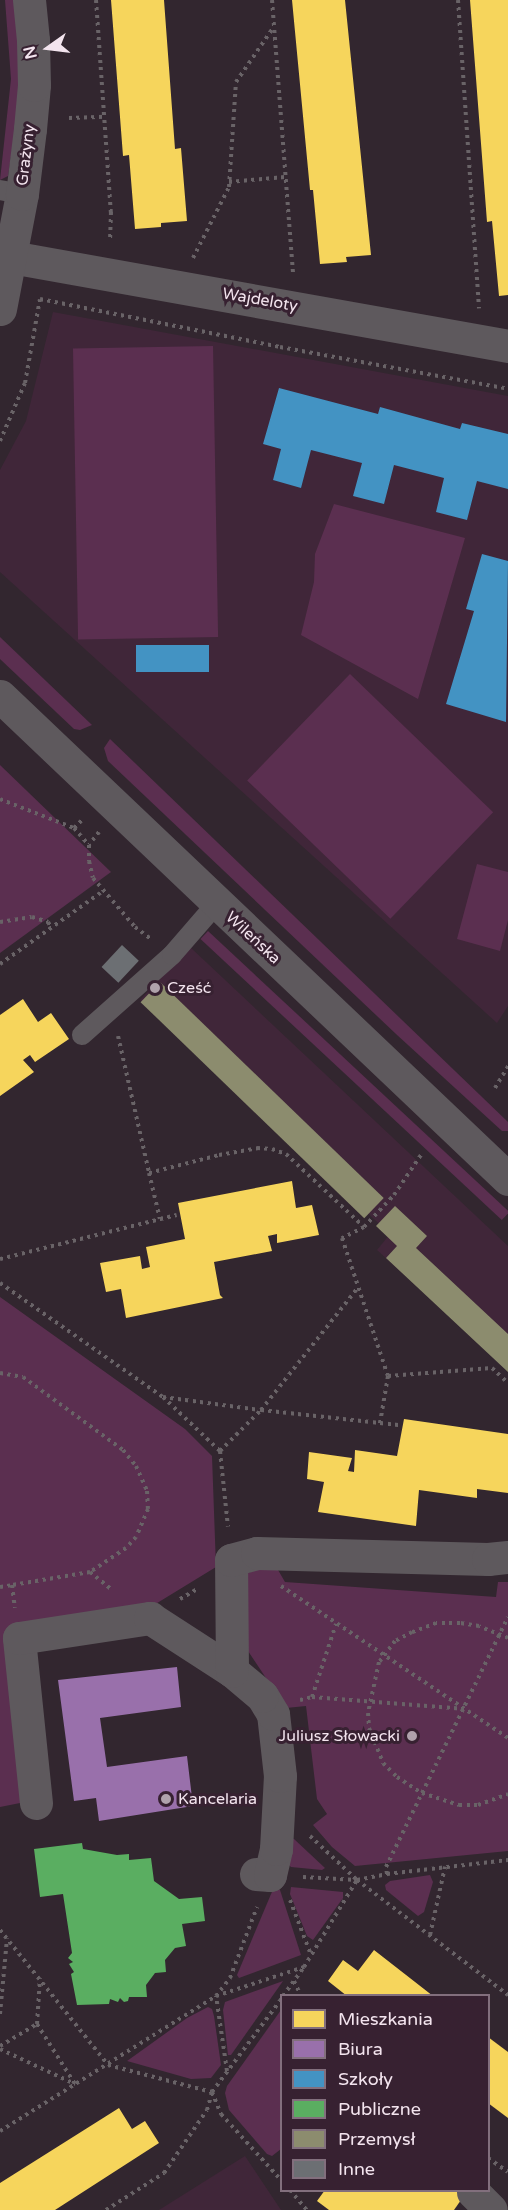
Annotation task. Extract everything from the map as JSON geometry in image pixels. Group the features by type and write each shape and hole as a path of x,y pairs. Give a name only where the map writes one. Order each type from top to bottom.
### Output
{"street":[{"name":"Grażyny","path":"0,309 11,256 11,192 34,85 29,0"},
{"name":"Wajdeloty","path":"11,256 508,346"},
{"name":"Wileńska","path":"0,696 508,1179"},
{"path":"232,1671 244,1557 488,1559 508,1557"},
{"path":"36,1803 19,1638 150,1618 232,1671 269,1706 277,1737 280,1816 269,1875"}],"lane":[{"path":"82,1035 172,955 217,903"}],"path":[{"path":"96,0 111,212 110,246"},
{"path":"272,0 293,277"},
{"path":"458,0 479,309"},
{"path":"192,260 229,187 236,82 274,27"},
{"path":"69,118 105,117"},
{"path":"229,182 285,177"},
{"path":"0,441 25,383 40,299 280,347 508,389"},
{"path":"0,799 74,828 89,844 89,861 93,878 103,891 135,927 172,955"},
{"path":"74,828 87,814"},
{"path":"89,844 104,828"},
{"path":"0,964 103,891"},
{"path":"0,922 32,917 48,922 51,927"},
{"path":"120,1003 126,1008 118,1033 119,1044 160,1219"},
{"path":"495,1088 508,1066"},
{"path":"149,1173 219,1155 257,1148 272,1149 286,1154 364,1227"},
{"path":"380,1423 387,1376 342,1238 364,1227 394,1195 421,1155"},
{"path":"0,1260 177,1215"},
{"path":"0,1284 163,1397 220,1451 244,1557 336,1623 508,1738"},
{"path":"220,1451 261,1410 357,1289"},
{"path":"387,1376 492,1368 508,1383"},
{"path":"0,1373 23,1377 123,1450 136,1466 143,1483 148,1509 136,1537 126,1548 90,1572 12,1585"},
{"path":"163,1397 398,1425"},
{"path":"150,1618 220,1575 244,1557"},
{"path":"387,1874 386,1867 508,1617"},
{"path":"312,1697 336,1623"},
{"path":"508,1638 469,1624 436,1623 395,1641 383,1655 370,1703 369,1728 383,1763 397,1778 422,1793 459,1805 478,1805 508,1794"},
{"path":"269,1706 312,1697 464,1709"},
{"path":"280,1816 299,1826 357,1880 508,1995"},
{"path":"269,1875 357,1880 387,1874 508,1860"},
{"path":"429,1935 445,1867"},
{"path":"269,1875 311,1956"},
{"path":"227,2071 216,1996 230,1978 269,1875"},
{"path":"284,1994 304,1967 357,1880"},
{"path":"0,1930 108,2065 212,2092"},
{"path":"0,2014 7,1937"},
{"path":"0,2131 216,1996 304,1967"},
{"path":"40,1978 37,2024 76,2085"},
{"path":"294,1981 300,1994"},
{"path":"106,2210 164,2173 207,2110 212,2092 280,2000"},
{"path":"0,2047 37,2024"},
{"path":"0,2047 76,2085"},
{"path":"212,2092 221,2114 280,2178"},
{"path":"490,2159 508,2172"},
{"path":"292,2192 307,2210"}],"shaded area":[{"path":"5,0 19,0 24,71 8,176 0,180 11,79"},
{"path":"53,312 508,396 508,1006 497,1023 0,572 0,470 26,421"},
{"path":"213,346 218,637 78,639 73,348"},
{"path":"334,504 465,538 418,699 301,635 314,582 315,554"},
{"path":"0,637 92,725 80,730 74,729 0,659"},
{"path":"350,674 493,812 390,919 247,780"},
{"path":"110,739 508,1122 508,1131 502,1131 396,1034 108,761 104,748"},
{"path":"0,765 111,872 0,953"},
{"path":"477,864 508,872 508,920 500,951 457,939"},
{"path":"208,931 508,1211 502,1220 200,939"},
{"path":"190,947 508,1246 508,1369 377,1250 390,1234 140,1000"},
{"path":"0,1297 185,1429 212,1456 216,1567 149,1608 9,1627 25,1802 0,1807"},
{"path":"274,1563 285,1582 496,1597 498,1582 508,1582 508,1851 355,1866 332,1847 313,1825 327,1814 317,1799 306,1706 286,1708 246,1648 248,1573"},
{"path":"290,1838 294,1839 325,1868 322,1870 291,1867 288,1864"},
{"path":"430,1875 433,1882 424,1912 418,1916 386,1890 385,1885 390,1881"},
{"path":"274,1887 280,1890 301,1955 239,1978 237,1975"},
{"path":"291,1887 343,1892 343,1898 313,1940 307,1936 290,1894"},
{"path":"283,1981 231,2055 228,2055 223,2010 225,2002"},
{"path":"208,2007 212,2009 214,2016 221,2065 211,2078 191,2079 127,2061 187,2018"},
{"path":"280,2011 280,2150 272,2156 267,2154 229,2110 225,2093 227,2086"},
{"path":"245,2156 281,2210 159,2210"}],"building: Mieszkania":[{"path":"111,0 164,0 175,149 181,148 187,221 161,223 161,227 135,229 129,155 123,156"},
{"path":"292,0 345,0 371,255 346,257 347,262 320,264 313,190 310,190"},
{"path":"470,0 508,0 508,295 499,296 492,221 487,222"},
{"path":"23,999 38,1022 51,1013 69,1039 35,1062 30,1055 23,1060 34,1072 0,1096 0,1015"},
{"path":"292,1181 296,1208 312,1205 319,1235 277,1243 277,1234 268,1236 272,1251 214,1262 220,1295 223,1298 126,1318 121,1289 106,1292 100,1263 140,1256 142,1269 150,1267 146,1247 185,1239 178,1203"},
{"path":"404,1419 508,1434 508,1493 477,1489 477,1498 419,1490 416,1526 318,1512 324,1482 307,1479 309,1452 352,1458 348,1471 354,1472 355,1450 397,1456"},
{"path":"374,1950 430,1994 344,1994 328,1981 343,1960 358,1971"},
{"path":"490,2038 508,2052 508,2118 490,2104"},
{"path":"119,2108 132,2129 145,2121 159,2143 55,2210 0,2210 0,2183"},
{"path":"324,2192 467,2192 454,2210 329,2210 317,2201"}],"building: Biura":[{"path":"177,1667 181,1707 100,1718 107,1767 187,1756 193,1806 99,1821 96,1798 74,1801 58,1680"}],"building: Szkoły":[{"path":"279,388 378,414 380,407 460,429 462,423 508,434 508,489 477,481 467,520 436,512 444,478 394,465 384,504 353,496 362,463 311,450 301,488 273,480 281,449 263,444"},
{"path":"482,554 508,561 506,722 446,704 474,611 466,609"},
{"path":"136,645 209,645 209,672 136,672"}],"building: Publiczne":[{"path":"82,1843 83,1849 117,1855 129,1854 129,1860 151,1858 154,1881 179,1899 202,1897 205,1921 182,1924 186,1946 175,1948 165,1960 166,1972 155,1973 146,1985 147,1997 129,1997 128,2001 124,2002 120,1998 118,2002 110,1999 109,2004 77,2005 71,1974 74,1972 69,1964 73,1962 68,1958 72,1953 63,1894 40,1897 34,1849"}],"building: Przemysł":[{"path":"160,982 384,1198 364,1218 141,1002"},
{"path":"395,1206 427,1236 416,1248 508,1334 508,1372 386,1258 397,1246 376,1226"}],"building: Inne":[{"path":"122,945 139,961 118,983 102,967"}],"place":[{"name":"Cześć","path":"155,988"},
{"name":"Juliusz Słowacki","path":"412,1736"},
{"name":"Kancelaria","path":"166,1799"}]}
